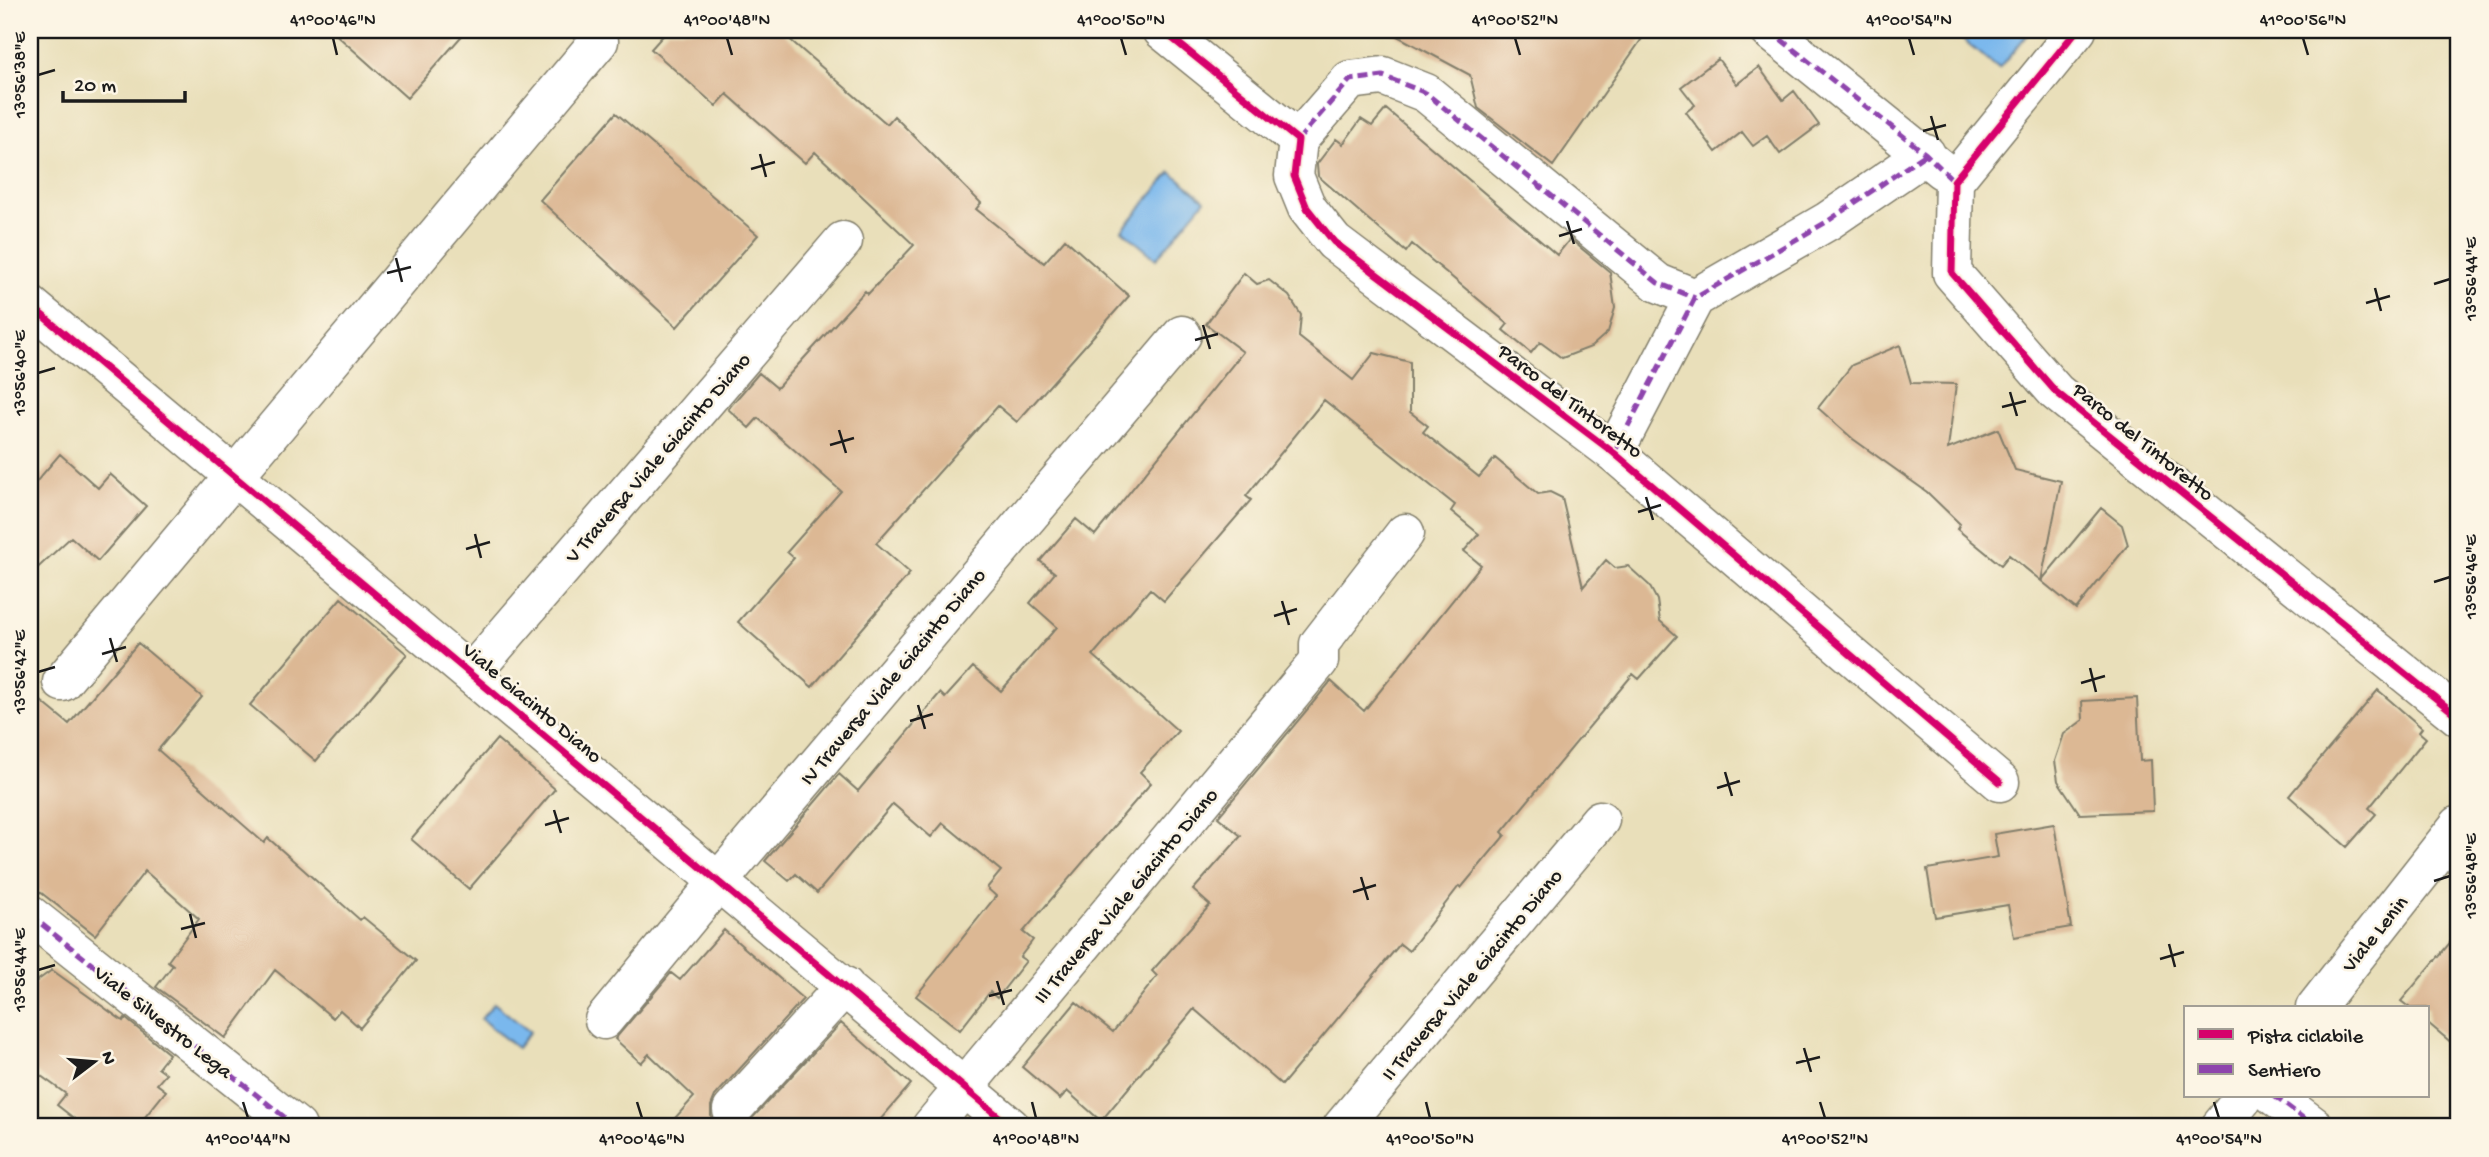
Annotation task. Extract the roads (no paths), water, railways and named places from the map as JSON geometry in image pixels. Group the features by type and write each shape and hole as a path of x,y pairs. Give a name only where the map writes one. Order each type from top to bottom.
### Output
{"street":[{"path":"1162,30 1298,140 1350,80 1383,76 1426,93 1658,283 1695,298 1828,221 1926,154"},
{"path":"1769,30 1926,154 1954,181 2077,30"},
{"path":"62,682 599,41"},
{"name":"Parco del Tintoretto","path":"1298,140 1294,176 1307,208 1334,242 1614,453 2000,782"},
{"name":"Parco del Tintoretto","path":"1954,181 1952,273 2056,392 2459,717"},
{"name":"V Traversa Viale Giacinto Diano","path":"472,673 843,241"},
{"name":"Parco del Tintoretto","path":"1614,453 1695,298"},
{"name":"Viale Giacinto Diano","path":"30,305 1011,1127"},
{"name":"IV Traversa Viale Giacinto Diano","path":"604,1020 1182,335"},
{"path":"1376,611 1334,660 1319,661 1319,644 1405,533"},
{"name":"III Traversa Viale Giacinto Diano","path":"931,1127 1319,661"},
{"name":"II Traversa Viale Giacinto Diano","path":"1342,1127 1600,820"},
{"name":"Viale Lenin","path":"2317,1006 2453,847"},
{"name":"Viale Silvestro Lega","path":"30,915 298,1127"},
{"path":"732,1110 845,986"},
{"path":"2220,1127 2243,1098"},
{"path":"2277,1098 2315,1127"}],"water":[{"path":"1968,30 2031,30 1999,69 1961,38"},
{"path":"1171,172 1205,200 1156,259 1122,230"},
{"path":"494,1003 530,1032 517,1048 481,1019"}]}
